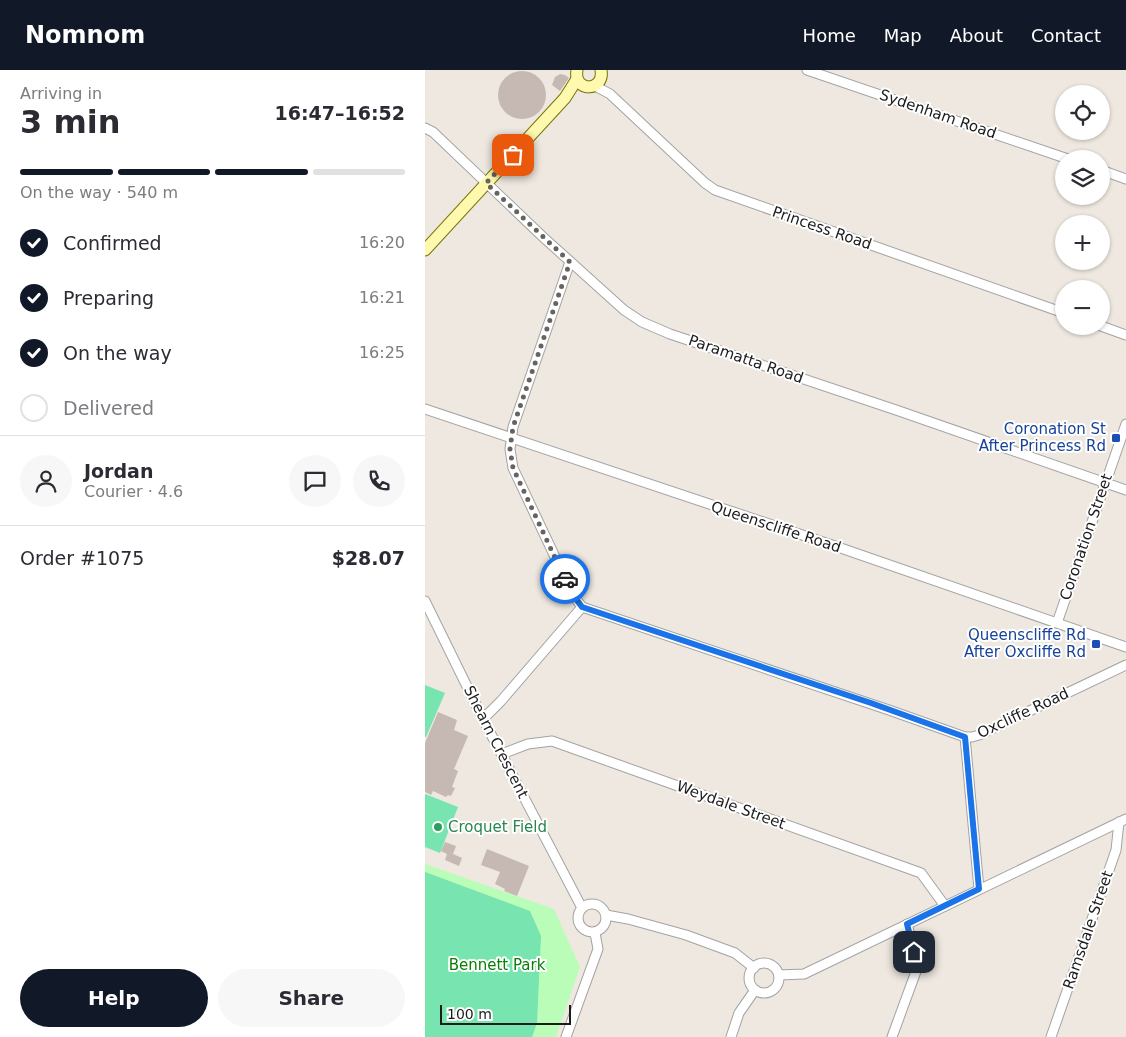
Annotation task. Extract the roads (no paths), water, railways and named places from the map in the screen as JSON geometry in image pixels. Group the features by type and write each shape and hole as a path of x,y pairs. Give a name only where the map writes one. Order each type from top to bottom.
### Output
{"main road":[{"path":"577,73 579,83 596,80"},
{"path":"565,98 577,73"},
{"path":"425,250 565,98 596,80"}],"street":[{"name":"Sydenham Road","path":"807,70 1055,155"},
{"name":"Princess Road","path":"596,80 705,183 715,190 1055,310"},
{"name":"Paramatta Road","path":"425,128 433,132 570,262 624,310 653,327 1126,490"},
{"path":"1110,173 1126,179"},
{"path":"483,719 501,701 582,607 573,595 513,468 510,457 513,427 570,262"},
{"path":"1110,329 1126,335"},
{"name":"Queenscliffe Road","path":"425,409 1126,647"},
{"name":"Coronation Street","path":"1057,623 1126,424"},
{"name":"Shearn Crescent","path":"425,601 483,719 582,908"},
{"name":"Oxcliffe Road","path":"582,607 871,703 965,737 979,735 1126,665"},
{"path":"965,737 979,889"},
{"name":"Weydale Street","path":"502,754 528,744 552,741 921,873 945,906"},
{"path":"779,975 804,974 1122,821"},
{"name":"Ramsdale Street","path":"1051,1037 1117,850 1122,821"},
{"path":"607,915 604,926 595,933 583,931 577,921 579,910 589,903 600,905 607,915 686,934 735,953 754,968"},
{"path":"892,1037 918,966 907,924"},
{"path":"566,1037 597,949 595,933"},
{"path":"763,964 770,964 776,968 779,975 779,983 769,992 763,993 755,990 751,985 750,978 754,968 763,964"},
{"path":"731,1037 739,1013 755,990"}],"place":[{"name":"Coronation St After Princess Rd","path":"1116,438"},
{"name":"Queenscliffe Rd After Oxcliffe Rd","path":"1096,644"},
{"name":"Croquet Field","path":"438,827"}],"park label":[{"name":"Bennett Park","path":"497,965"}]}
